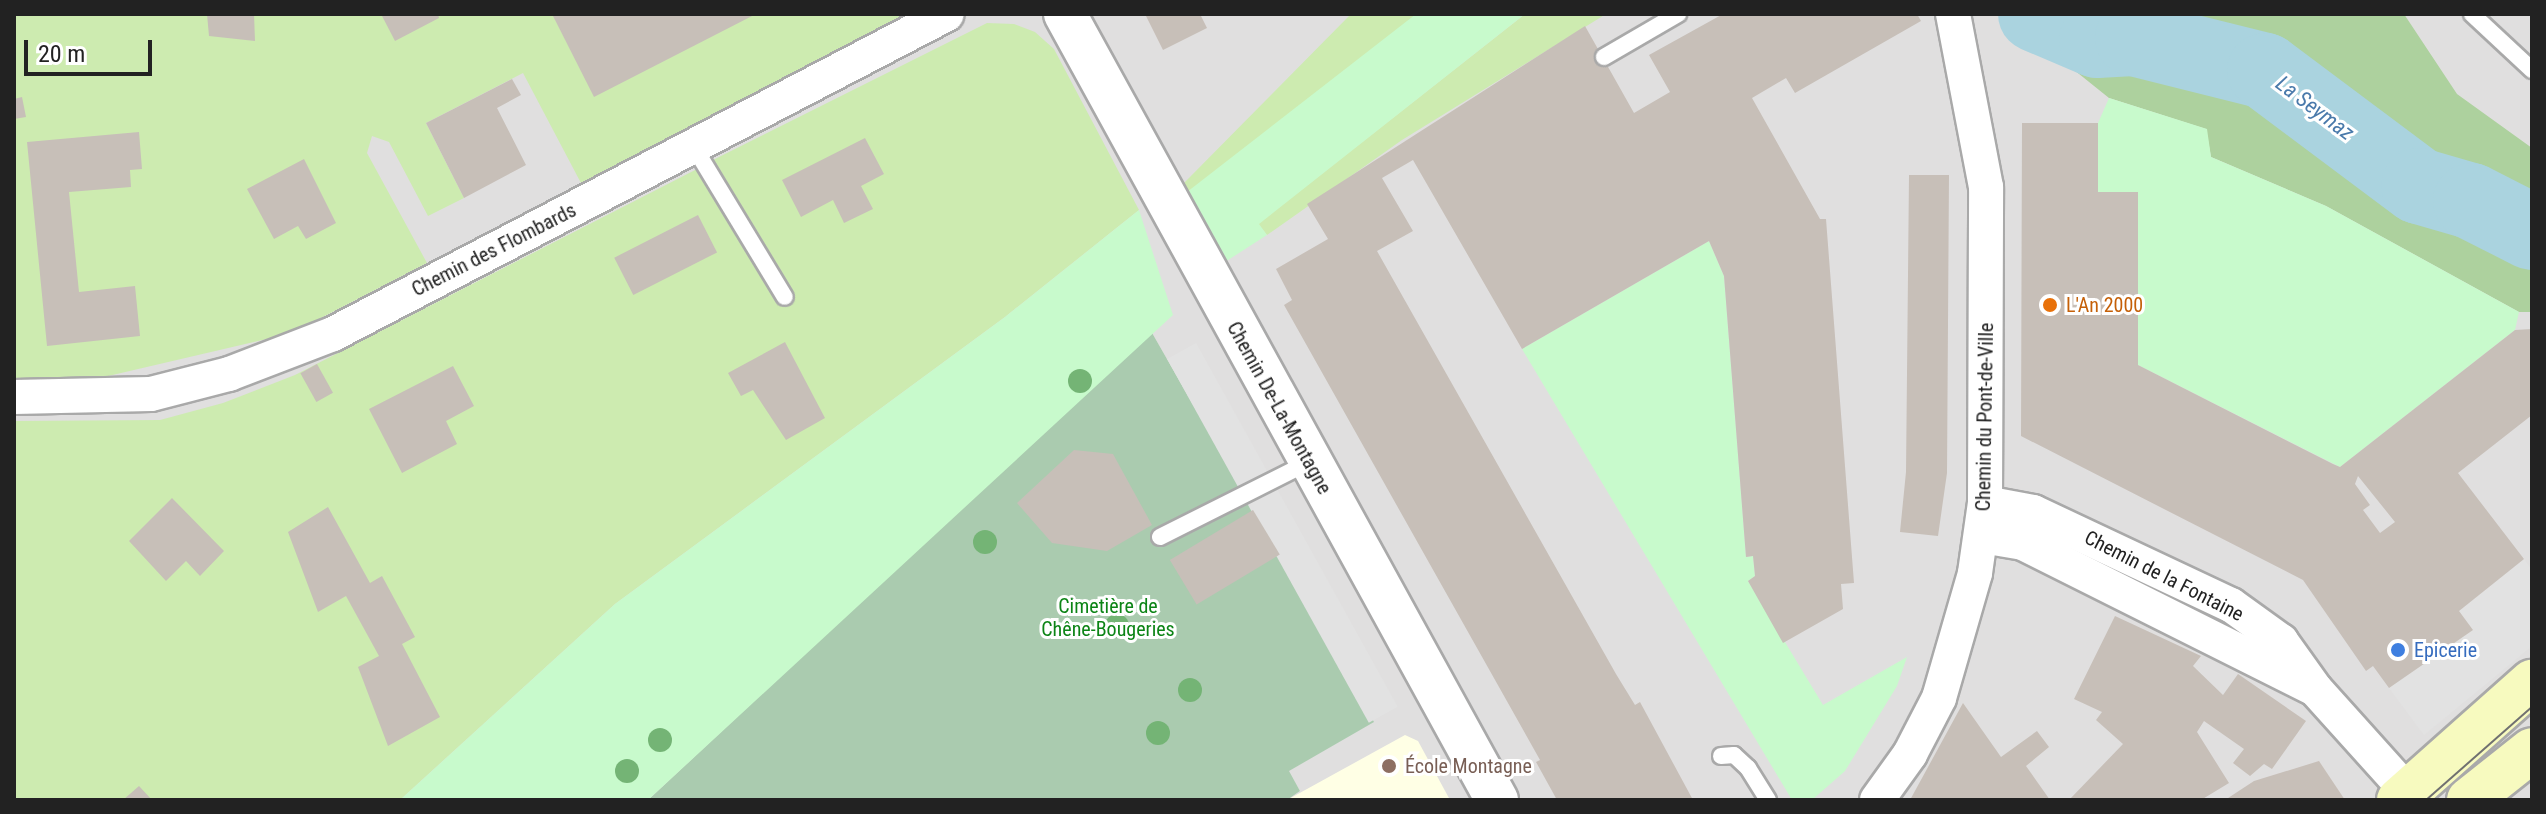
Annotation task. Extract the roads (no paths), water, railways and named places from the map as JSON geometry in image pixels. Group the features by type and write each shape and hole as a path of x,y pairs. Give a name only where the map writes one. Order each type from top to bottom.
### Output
{"main road":[{"path":"2403,796 2532,682"},
{"path":"2469,800 2532,750"}],"street":[{"name":"Chemin des Flombards","path":"14,397 115,399 229,374 333,334 947,14"},
{"name":"Chemin De-La-Montagne","path":"1065,14 1497,800"},
{"name":"Chemin du Pont-de-Ville","path":"1877,800 1910,754 1939,698 1984,519 1986,187 1953,14"},
{"name":"Chemin de la Fontaine","path":"1984,519 2033,512 2231,605 2281,641 2316,690 2403,796"}],"lane":[{"path":"1604,57 1678,14"},
{"path":"2472,14 2532,70"},
{"path":"694,147 785,297"},
{"path":"1160,537 1309,462"},
{"path":"1721,756 1734,755 1748,768 1768,800"}],"waterway":[{"name":"La Seymaz","path":"2036,14 2097,40 2133,38 2265,71 2419,186 2471,201 2532,232"}],"tram line":[{"path":"2426,800 2532,707"}],"place":[{"name":"L'An 2000","path":"2050,305"},
{"name":"Epicerie","path":"2398,650"},
{"name":"École Montagne","path":"1389,766"}],"park label":[{"name":"Cimetière de Chêne-Bougeries","path":"1108,618"}]}
